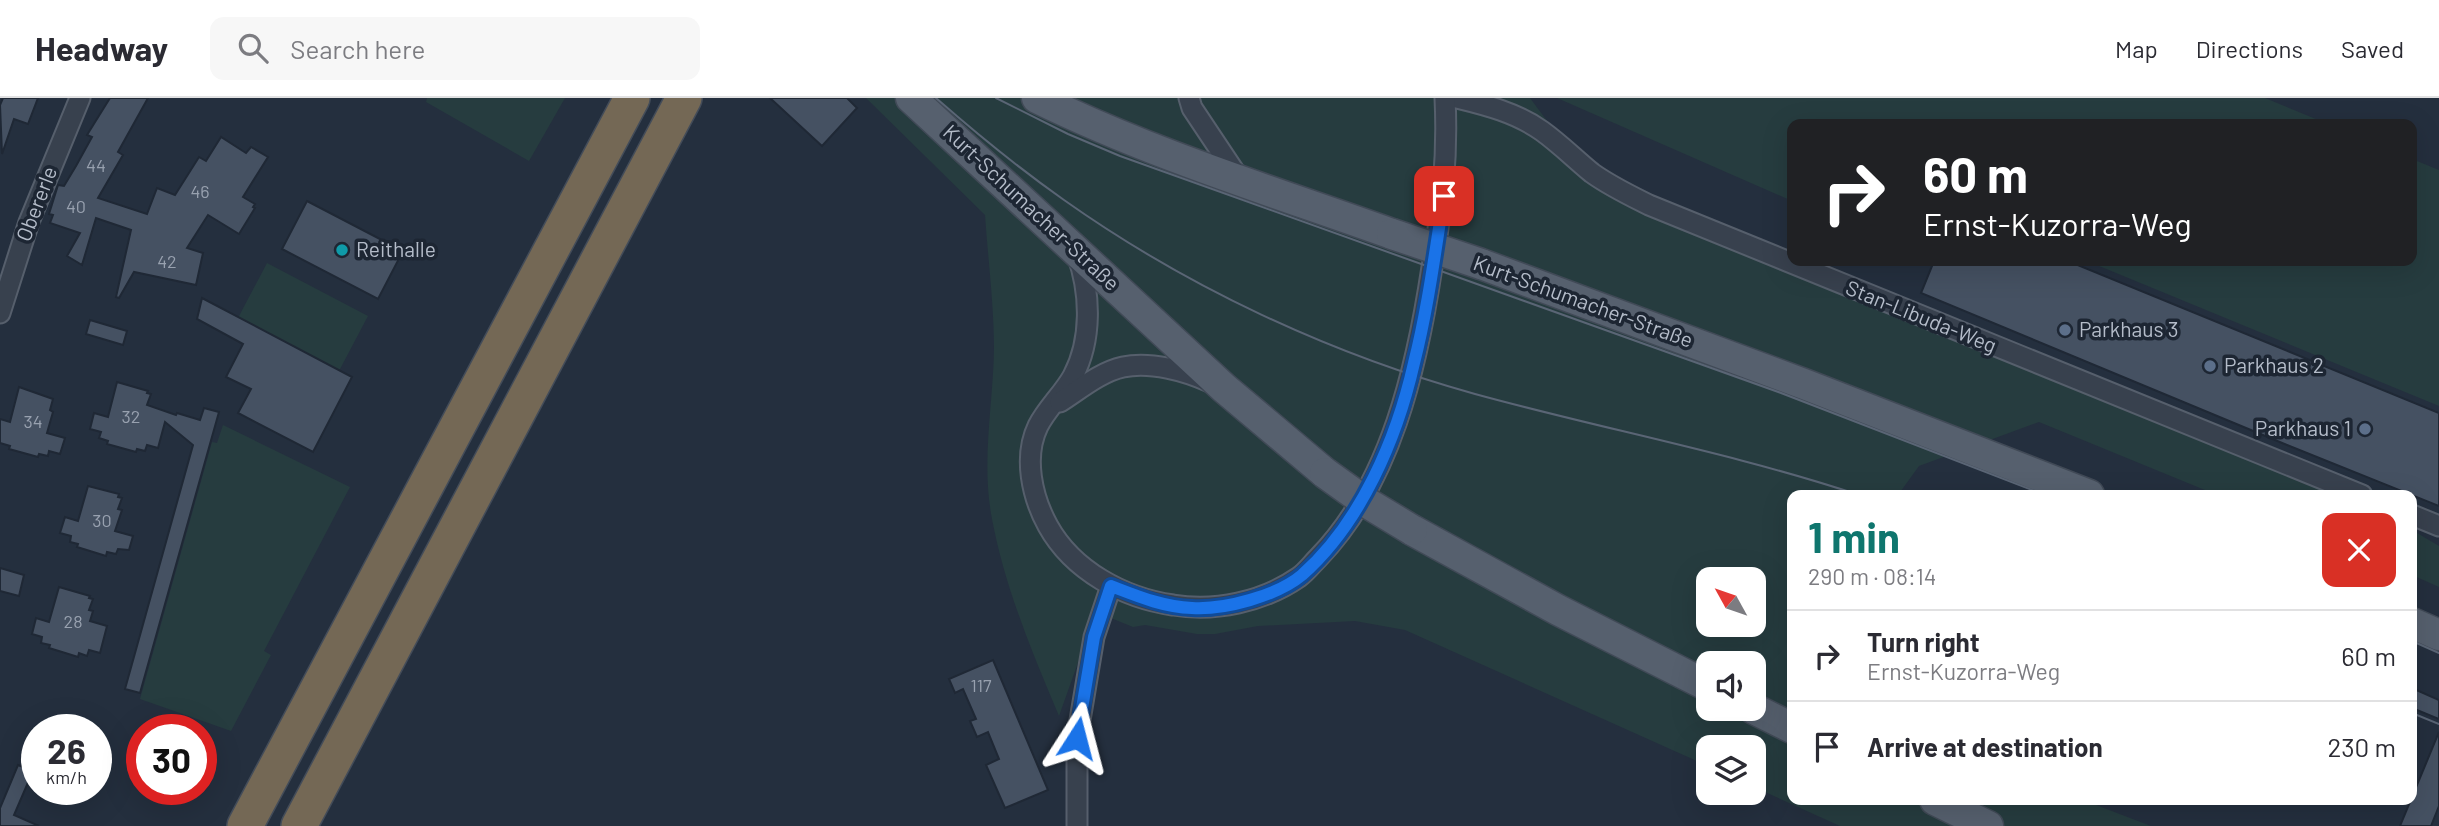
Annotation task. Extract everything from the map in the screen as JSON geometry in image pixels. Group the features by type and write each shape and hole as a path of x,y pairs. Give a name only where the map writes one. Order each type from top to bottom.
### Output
{"highway":[{"path":"245,826 632,98"},
{"path":"299,826 684,98"}],"main road":[{"name":"Kurt-Schumacher-Straße","path":"911,98 1224,388 1325,473 1412,530 1558,610 1696,680"},
{"name":"Kurt-Schumacher-Straße","path":"1037,98 1078,118 1176,158 1481,264 2076,490"},
{"path":"2417,625 2439,635"},
{"path":"1766,715 1787,726"},
{"path":"1945,805 1988,826"}],"street":[{"name":"Obererle","path":"0,313 29,222 80,98"},
{"path":"1189,98 1192,108 1240,180"},
{"path":"1075,248 1083,271 1087,311 1086,342 1073,376 1038,427 1031,457 1033,493 1049,528 1074,559 1111,586 1156,603 1193,608 1231,604 1265,595 1300,577 1334,542 1361,504 1390,438 1414,365 1444,196 1447,142 1445,98"},
{"name":"Stan-Libuda-Weg","path":"1457,98 1489,106 1530,124 1619,191 1787,261"},
{"name":"Stan-Libuda-Weg","path":"1799,266 2350,490"},
{"path":"1053,406 1099,377 1124,367 1153,366 1198,376 1224,388"},
{"path":"2417,517 2439,526"},
{"path":"1077,826 1077,738 1094,637 1111,586"}],"green space":[{"path":"427,98 565,98 529,161 426,102"},
{"path":"866,98 1530,98 1568,149 1617,192 1787,262 1787,266 1797,266 2341,490 2205,490 2039,422 1919,466 1902,490 1787,490 1787,802 1766,792 1766,735 1696,735 1696,761 1405,630 1355,621 1258,626 1215,634 1197,634 1145,625 1133,627 1096,612 1059,716 1012,595 992,519 988,455 994,332 985,215"},
{"path":"1557,98 2265,98 2316,119 1787,119 1787,199"},
{"path":"2417,161 2439,170 2439,406 2099,266 2417,266"},
{"path":"267,263 368,316 339,371 238,318"},
{"path":"223,425 350,487 264,651 271,655 231,731 217,726 217,714 183,714 140,699 212,442 217,443"},
{"path":"2417,533 2439,546 2439,587 2417,577"},
{"path":"1794,805 2096,805 2151,826 1840,826"}],"building":[{"path":"3,98 38,98 28,124 14,119 2,154 0,105"},
{"path":"110,98 148,98 118,152 123,155 98,198 147,214 157,188 175,195 199,157 206,161 221,137 246,153 251,147 268,157 243,197 255,204 255,208 239,234 208,215 187,248 203,253 196,285 134,272 119,298 116,297 131,230 96,218 82,265 67,256 80,233 50,223 53,215 49,214 58,185 64,186 76,166 92,137 87,135"},
{"path":"770,98 847,98 857,108 822,146"},
{"name":"Reithalle","path":"307,201 403,251 378,299 282,249"},
{"path":"1932,266 2080,266 2439,413 2439,506 2417,497 2417,490 2399,490 1921,293"},
{"path":"202,298 352,377 313,452 238,413 251,389 226,377 243,344 197,319"},
{"path":"90,320 127,331 123,345 86,334"},
{"path":"117,382 148,391 147,393 151,394 147,405 176,415 177,413 200,420 204,408 219,412 140,693 125,689 193,445 165,422 158,448 147,445 145,451 137,449 136,452 107,444 108,441 99,438 101,432 90,429 94,413 108,417"},
{"path":"19,387 53,399 50,410 53,412 47,433 65,438 60,454 49,451 48,456 39,454 38,457 9,449 10,446 0,443 0,419 10,422"},
{"path":"88,486 119,494 118,497 122,498 118,509 122,510 115,531 133,536 129,550 118,549 116,554 107,552 106,556 77,547 78,544 70,542 71,536 60,533 65,517 78,521"},
{"path":"0,568 24,575 19,596 0,591"},
{"path":"59,587 93,599 89,610 93,611 90,621 107,626 100,653 89,650 87,656 79,653 78,657 49,648 50,645 41,643 42,637 32,634 36,618 49,622"},
{"path":"993,660 1048,790 1005,808 986,765 999,759 988,732 977,737 970,721 976,719 963,689 955,693 949,679"},
{"path":"2417,690 2439,700 2439,719 2417,710"},
{"path":"2439,732 2439,806 2431,826 2400,826 2409,805 2417,805 2417,785"},
{"path":"18,765 21,766 21,799 14,815 39,826 0,826 0,808"}],"tram line":[{"path":"936,98 1031,176 1111,232 1210,289 1314,338 1421,378 1475,394 1764,466 1843,490"},
{"path":"996,98 1068,134 1120,156 1781,393 2032,490"},
{"path":"2417,643 2439,653"},
{"path":"2417,715 2439,724"}],"place":[{"name":"Reithalle","path":"342,250"},
{"name":"Parkhaus 3","path":"2065,330"},
{"name":"Parkhaus 2","path":"2210,366"},
{"name":"Parkhaus 1","path":"2365,429"}],"route":[{"path":"1077,738 1094,637 1111,586 1156,603 1193,608 1231,604 1265,595 1300,577 1334,542 1361,504 1390,438 1414,365 1444,196"}]}
